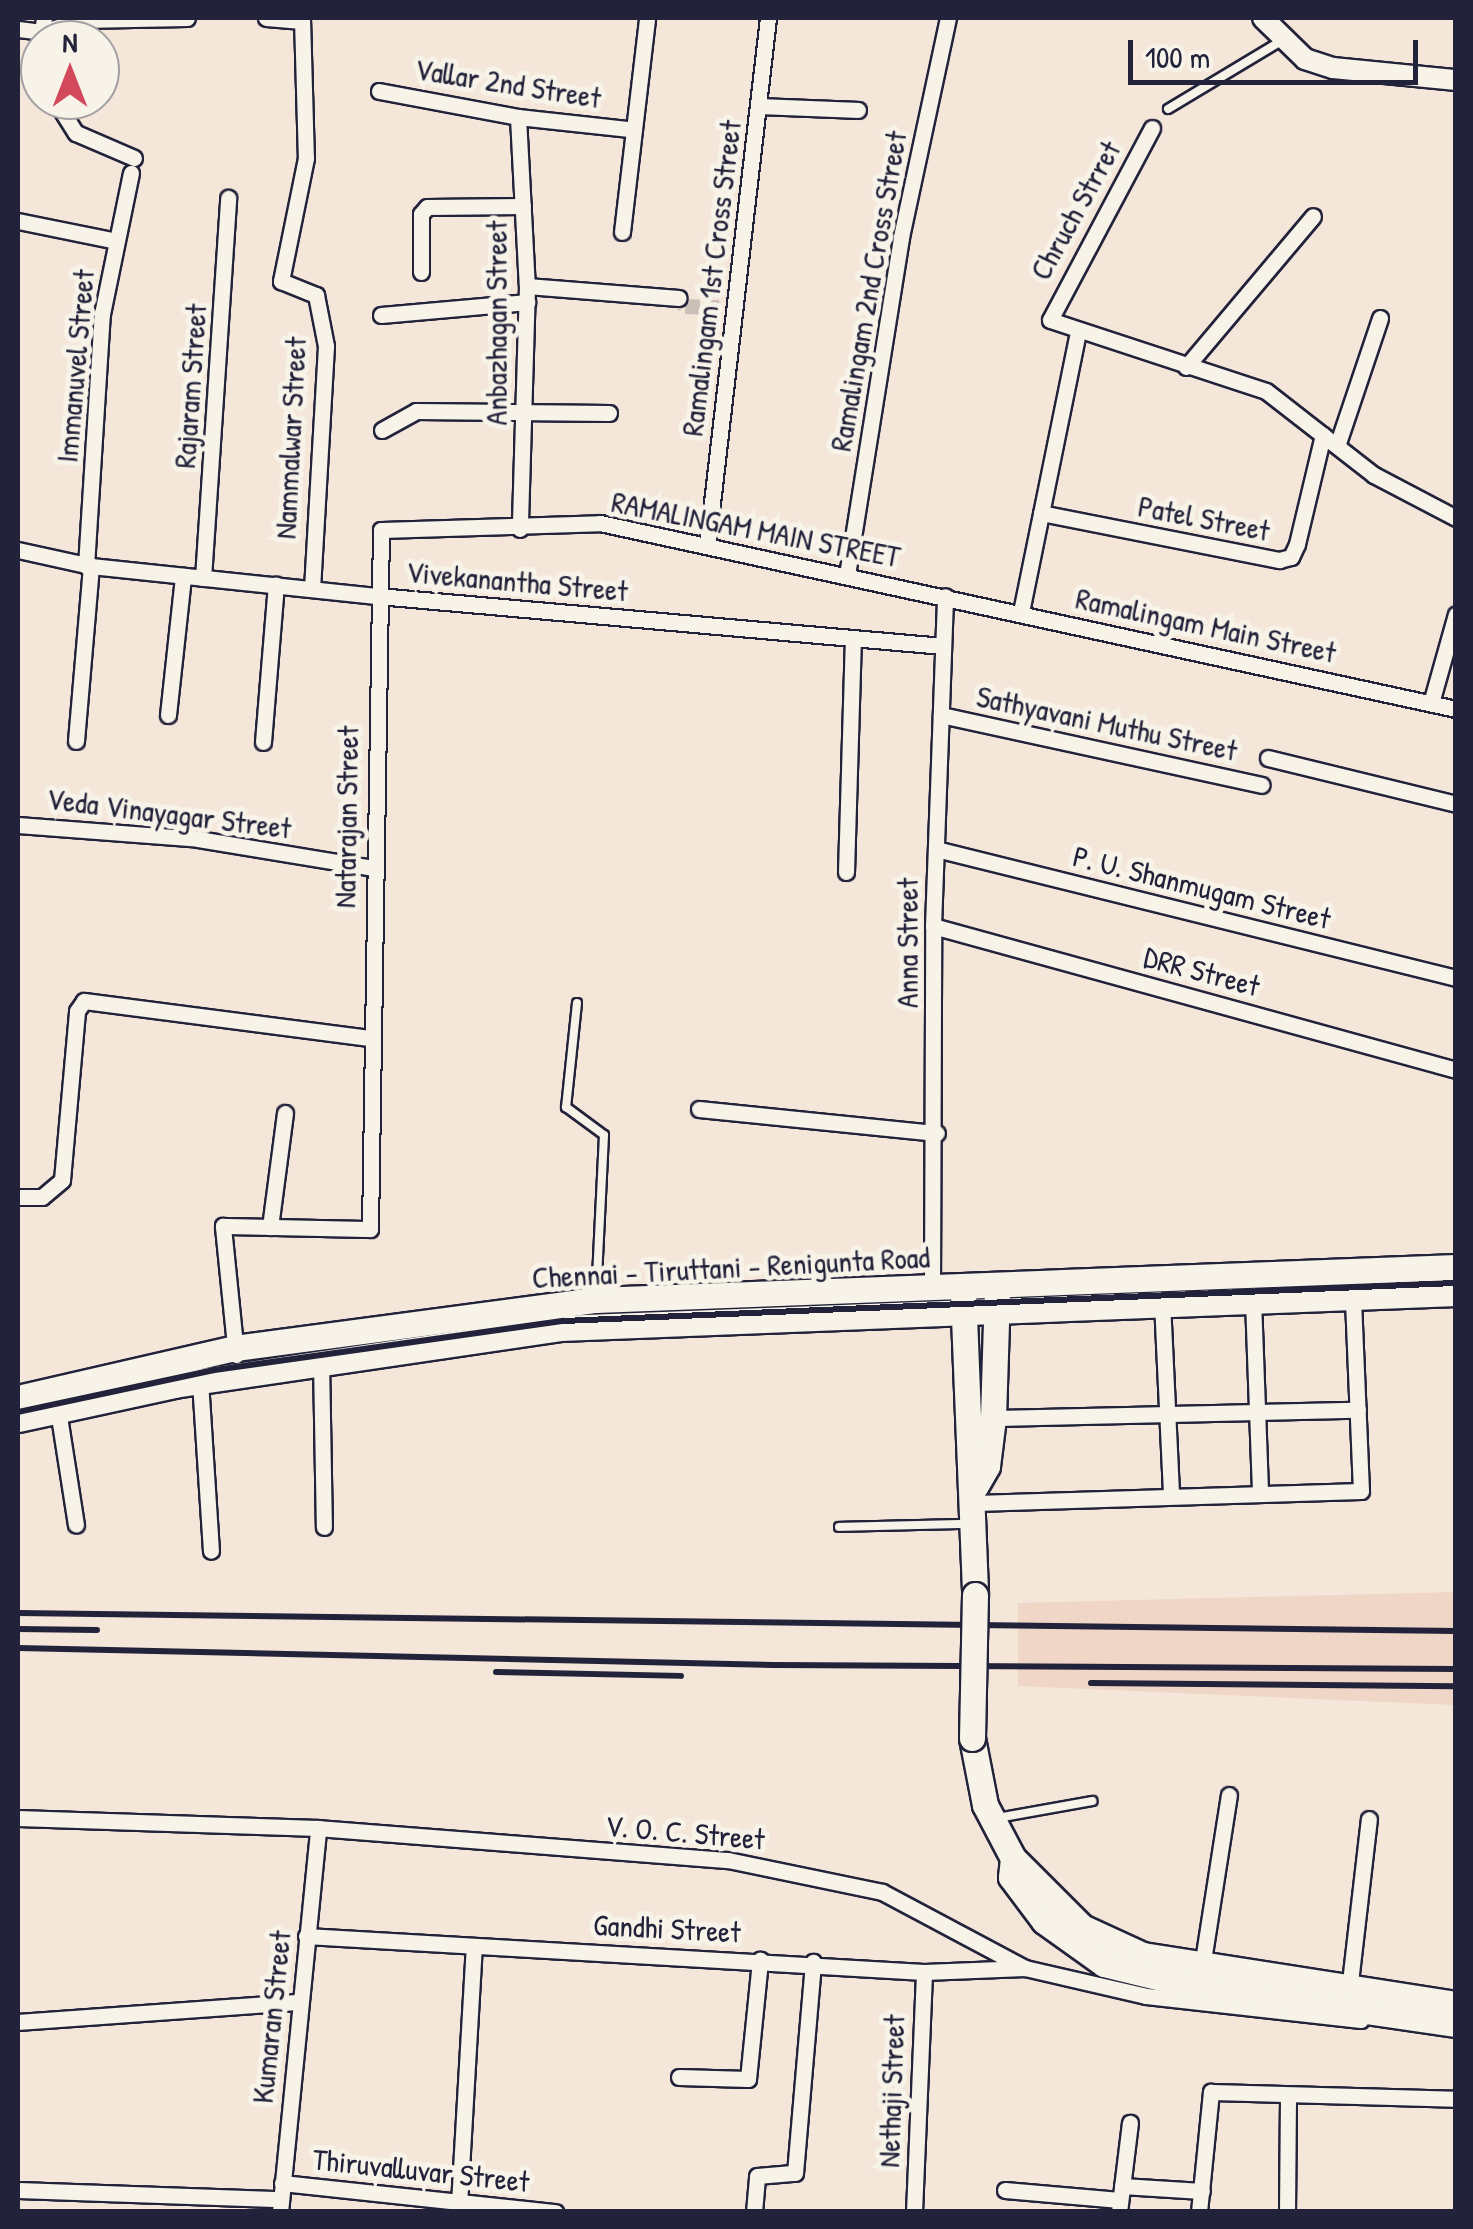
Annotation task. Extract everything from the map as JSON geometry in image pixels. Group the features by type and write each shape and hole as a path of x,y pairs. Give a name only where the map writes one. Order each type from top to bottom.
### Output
{"main road":[{"name":"Chennai - Tiruttani - Renigunta Road","path":"997,1298 1195,1273 1456,1267"},
{"path":"1195,1273 1195,1302"},
{"name":"Chennai - Tiruttani - Renigunta Road","path":"18,1398 596,1300 932,1290 963,1299"},
{"name":"Chennai - Tiruttani - Renigunta Road","path":"18,1419 200,1381 236,1361 321,1361 592,1327 963,1299 1195,1302 1456,1293"},
{"path":"975,1505 987,1466 993,1418 997,1298"},
{"path":"963,1299 965,1466 975,1505 972,1738 993,1819 1013,1858 1082,1927 1144,1955 1332,1995 1390,2016 1456,2024"},
{"path":"1013,1858 1012,1877 1044,1921 1104,1964 1332,1995 1456,2004"}],"street":[{"path":"81,20 187,18"},
{"path":"266,18 302,19"},
{"path":"622,232 629,129 647,18"},
{"name":"Ramalingam 1st Cross Street","path":"708,546 725,306 760,106 768,18"},
{"name":"Ramalingam 2nd Cross Street","path":"847,575 901,237 948,18"},
{"path":"1263,18 1305,58 1333,68 1456,80"},
{"name":"Nammalwar Street","path":"302,19 306,158 281,281 316,295 326,346 312,589"},
{"name":"Vallar 2nd Street","path":"379,91 518,118 629,129"},
{"path":"760,106 858,110"},
{"name":"Anbazhagan Street","path":"518,118 527,294 520,529"},
{"name":"Immanuvel Street","path":"68,120 76,133 132,166 102,314 76,741"},
{"name":"Chruch Strret","path":"1078,334 1050,320 1152,128"},
{"name":"Rajaram Street","path":"203,578 228,198"},
{"path":"421,272 421,214 427,208 524,206"},
{"path":"1186,367 1313,216"},
{"path":"18,221 116,240"},
{"path":"381,316 527,294 679,298"},
{"path":"1337,446 1380,318"},
{"path":"1021,612 1078,334 1266,391 1374,475 1455,516"},
{"path":"382,430 416,411 610,413"},
{"name":"Patel Street","path":"1041,514 1279,560 1291,557 1323,435"},
{"name":"RAMALINGAM MAIN STREET","path":"378,596 381,530 600,524 945,596"},
{"name":"Vivekanantha Street","path":"18,550 89,566 276,586 943,646"},
{"path":"168,715 184,576"},
{"path":"263,742 276,586"},
{"name":"Natarajan Street","path":"270,1227 370,1229 378,596"},
{"name":"Ramalingam Main Street","path":"945,596 1456,708"},
{"name":"Anna Street","path":"932,1290 937,1133 933,926 945,596"},
{"path":"1431,703 1456,614"},
{"path":"846,872 853,638"},
{"name":"Sathyavani Muthu Street","path":"940,715 1261,785"},
{"path":"1268,758 1456,804"},
{"name":"Veda Vinayagar Street","path":"18,824 198,839 373,868"},
{"name":"P. U. Shanmugam Street","path":"936,849 1456,978"},
{"name":"DRR Street","path":"933,926 1456,1070"},
{"path":"18,1198 42,1198 62,1180 77,1011 94,1000 370,1038"},
{"path":"698,1109 937,1133"},
{"path":"236,1361 223,1226 270,1227 285,1113"},
{"path":"975,1505 1170,1494 1361,1491 1353,1298"},
{"path":"1253,1300 1260,1492"},
{"path":"1162,1302 1170,1494"},
{"path":"321,1361 324,1527"},
{"path":"200,1381 210,1552"},
{"path":"58,1410 76,1525"},
{"path":"993,1418 1358,1410"},
{"path":"1202,1967 1229,1795"},
{"name":"V. O. C. Street","path":"18,1818 318,1828 728,1860 823,1875 882,1892 1025,1968"},
{"path":"1332,1995 1369,1820"},
{"name":"Kumaran Street","path":"281,2198 318,1828"},
{"name":"Gandhi Street","path":"306,1936 813,1962 924,1972 1025,1968"},
{"path":"466,2207 474,1946"},
{"path":"679,2077 748,2079 760,1960"},
{"path":"754,2212 758,2176 795,2174 813,1962"},
{"path":"1025,1968 1216,2007 1335,2020 1390,2016"},
{"name":"Nethaji Street","path":"914,2212 924,1972"},
{"path":"18,2022 299,2002"},
{"path":"1199,2212 1210,2092 1288,2096 1411,2093 1456,2099"},
{"path":"1287,2212 1288,2096"},
{"path":"1120,2199 1130,2123"},
{"name":"Thiruvalluvar Street","path":"18,2190 555,2212"},
{"path":"1006,2190 1120,2199 1202,2191"}],"lane":[{"path":"1168,109 1285,39"},
{"path":"577,1003 566,1107 604,1135 592,1327"},
{"path":"839,1527 975,1505"},
{"path":"993,1819 1092,1801"}],"shaded area":[{"path":"1455,1592 1455,1705 1018,1686 1018,1603"}],"tunnel":[{"path":"679,298 685,306 719,307"}],"railway":[{"path":"18,1412 214,1370 563,1321 1456,1283"},
{"path":"18,1613 1456,1631"},
{"path":"18,1629 97,1630"},
{"path":"18,1648 773,1665 1456,1669"},
{"path":"496,1672 681,1676"},
{"path":"1091,1683 1456,1686"}]}
